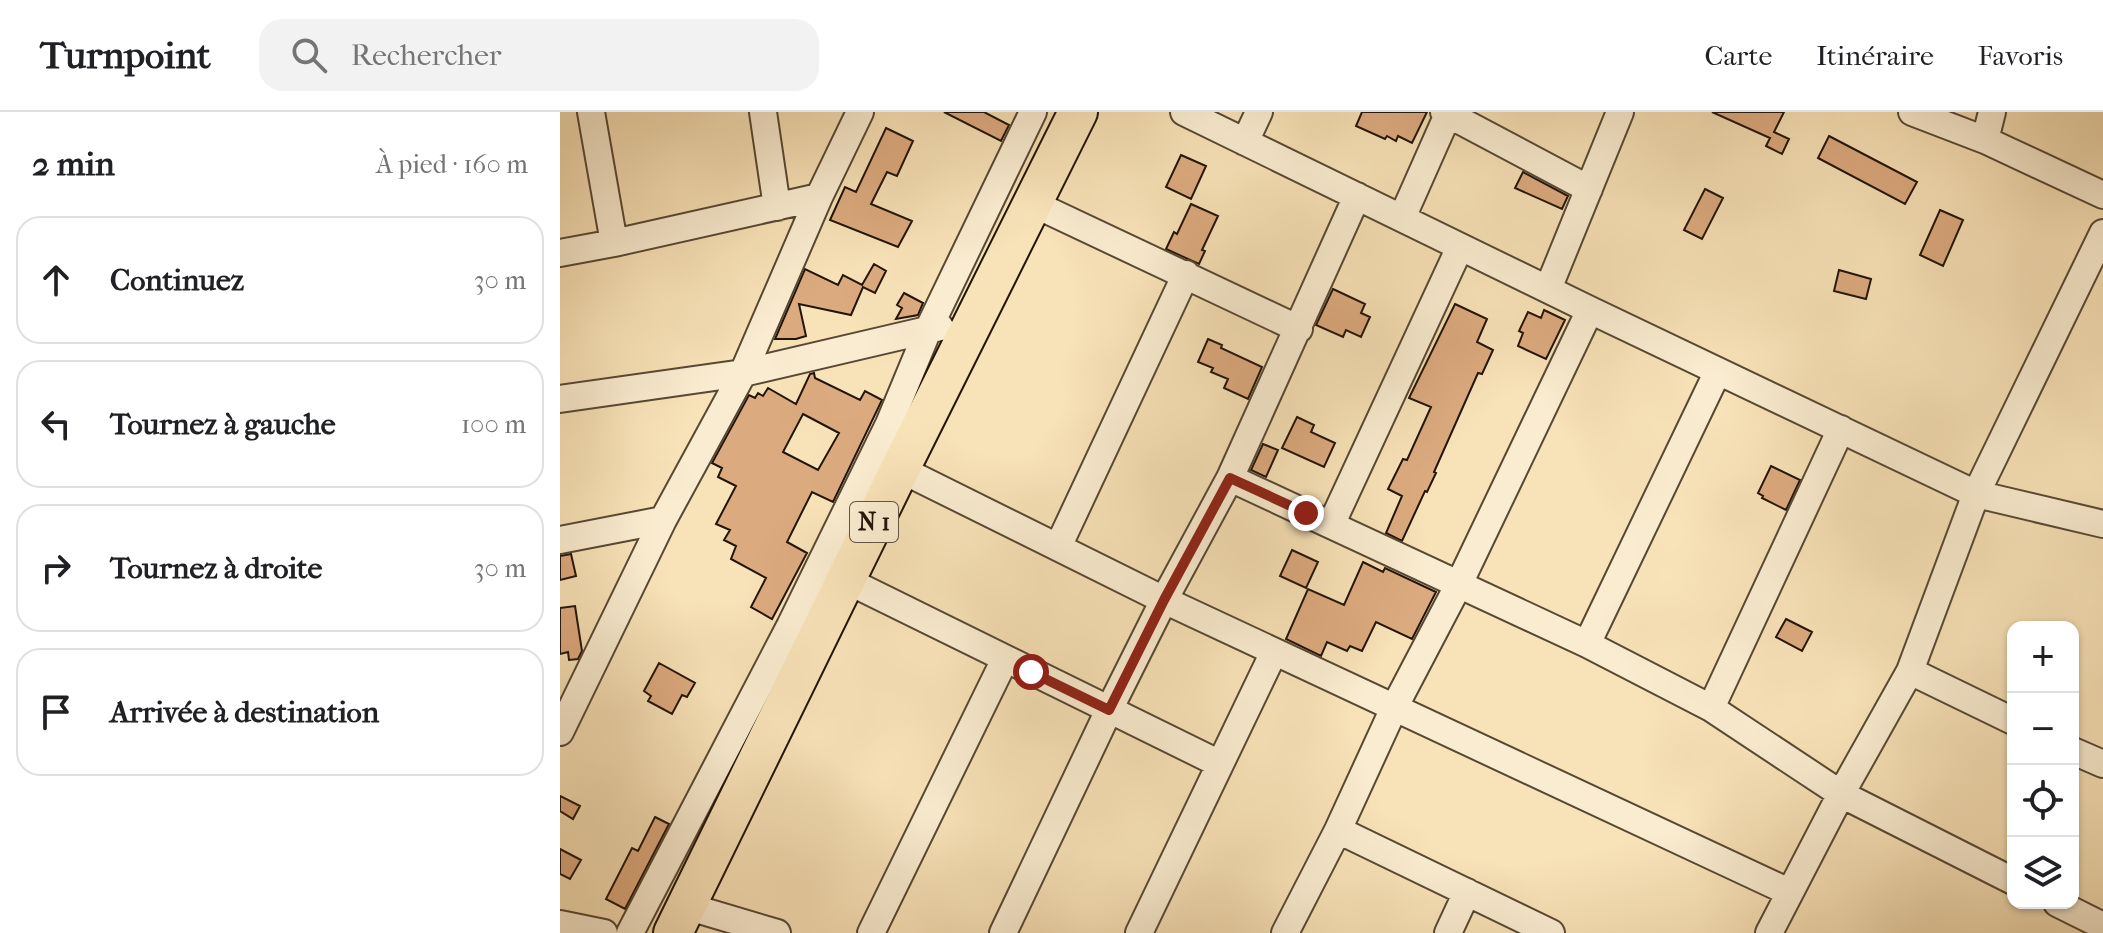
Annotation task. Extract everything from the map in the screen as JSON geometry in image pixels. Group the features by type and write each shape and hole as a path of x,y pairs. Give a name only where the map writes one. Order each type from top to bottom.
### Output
{"highway":[{"name":"N 1","path":"679,920 1078,112"}],"street":[{"path":"591,112 614,243"},
{"path":"763,112 777,207"},
{"path":"560,732 663,520 743,373 819,197 860,112"},
{"path":"1184,112 1976,494 2103,524"},
{"path":"1245,142 1259,112"},
{"path":"1548,289 1620,112"},
{"path":"1912,112 1985,140 2103,195"},
{"path":"1985,140 1992,112"},
{"path":"1402,218 1447,113 1589,189"},
{"path":"630,933 790,626 889,424 1024,115"},
{"path":"1003,933 1109,710 1230,478 1357,196"},
{"path":"560,253 819,197"},
{"path":"1032,203 1299,329"},
{"path":"1769,933 1841,794 1910,671 1976,494 2103,233"},
{"path":"1331,525 1460,247"},
{"path":"1058,547 1186,274"},
{"path":"1285,933 1338,830 1394,708 1459,584 1590,310"},
{"path":"560,399 743,373 928,330 978,315"},
{"path":"1587,644 1718,371"},
{"path":"1711,708 1841,429"},
{"path":"900,469 1164,600 1789,892"},
{"path":"1230,478 1587,644 1711,708 1841,794 2007,878"},
{"path":"560,540 663,520"},
{"path":"846,580 1220,764"},
{"path":"1139,933 1274,652"},
{"path":"871,933 1005,659"},
{"path":"1910,671 2007,718"},
{"path":"2079,754 2103,764"},
{"path":"1338,830 1551,933"},
{"path":"1448,933 1467,892"},
{"path":"2069,909 2103,926"},
{"path":"679,920 777,933"},
{"path":"560,924 604,933"}],"building":[{"path":"944,112 984,112 1009,125 1001,141"},
{"path":"1362,112 1427,112 1412,143 1398,136 1396,141 1387,136 1385,139 1356,126"},
{"path":"1712,112 1784,112 1774,132 1789,139 1782,154 1766,146 1770,138"},
{"path":"886,128 913,141 897,176 887,172 871,204 912,221 898,247 830,220 845,187 856,192"},
{"path":"1829,136 1917,182 1905,204 1818,158"},
{"path":"1181,155 1206,166 1191,199 1166,187"},
{"path":"1523,172 1568,196 1562,209 1515,188"},
{"path":"1705,189 1723,198 1702,239 1684,230"},
{"path":"1191,204 1218,216 1199,264 1166,249"},
{"path":"1940,210 1963,220 1943,266 1920,255"},
{"path":"874,264 886,271 875,293 863,287 851,315 799,304 806,336 775,339 805,269 838,285 843,275 862,285"},
{"path":"1839,270 1871,279 1866,299 1834,291"},
{"path":"1333,289 1365,304 1361,313 1370,317 1361,337 1346,330 1343,337 1316,325"},
{"path":"904,293 923,303 918,315 896,319 902,308 897,305"},
{"path":"1455,304 1487,319 1477,342 1493,350 1482,374 1478,373 1436,473 1402,541 1386,533 1402,496 1388,489 1403,459 1407,460 1431,407 1409,398"},
{"path":"1544,310 1565,320 1546,359 1518,346 1523,333 1519,331 1528,312 1541,318"},
{"path":"1208,339 1262,367 1248,399 1224,388 1228,379 1198,362"},
{"path":"814,373 815,378 860,400 865,391 882,400 833,502 812,492 787,542 807,553 772,619 751,607 766,578 731,559 736,546 724,540 730,530 716,524 736,486 718,477 722,468 712,463 749,395 755,398 758,393 763,396 768,388 796,404 810,374","holes":["803,414 839,433 818,470 783,452"]},
{"path":"1297,417 1314,425 1311,432 1335,443 1324,467 1282,448"},
{"path":"1263,444 1278,450 1266,477 1251,470"},
{"path":"1771,466 1800,480 1786,510 1758,493"},
{"path":"1292,550 1318,562 1306,588 1280,576"},
{"path":"571,554 576,576 560,580 560,556"},
{"path":"1363,562 1383,572 1385,568 1436,592 1412,639 1376,622 1362,651 1350,646 1347,651 1327,642 1321,656 1286,639 1308,589 1344,605"},
{"path":"575,606 582,651 578,659 569,660 568,652 560,654 560,608"},
{"path":"1786,619 1812,632 1802,651 1776,637"},
{"path":"659,663 695,683 687,697 682,695 672,714 648,701 651,696 644,691"},
{"path":"560,796 580,806 573,819 560,811"},
{"path":"655,817 669,824 625,909 606,899 632,848 638,851"},
{"path":"560,849 581,860 570,879 560,874"}],"route":[{"path":"1031,672 1109,710 1230,478 1306,513"}]}
